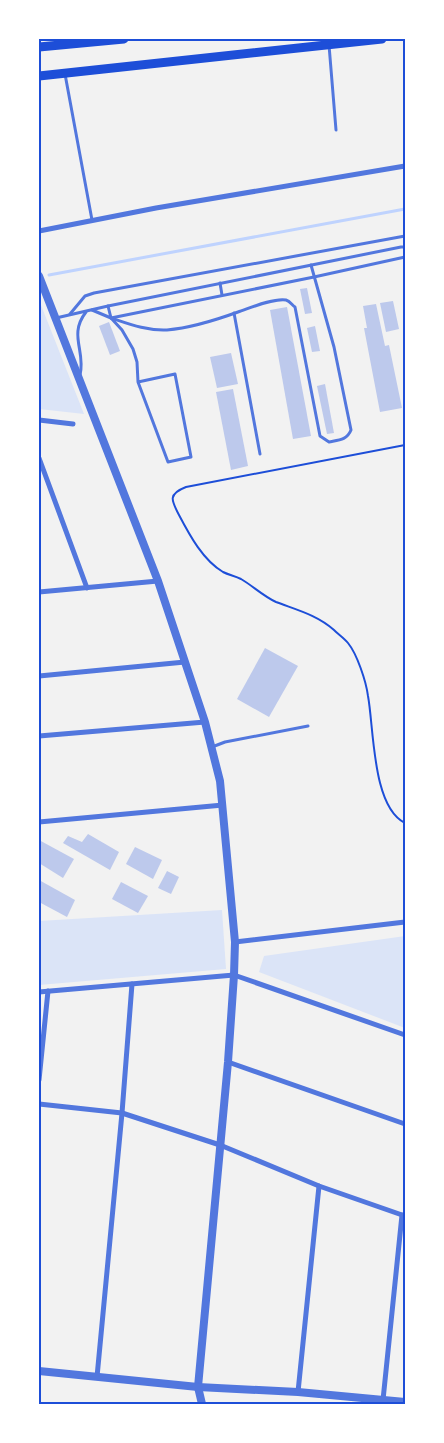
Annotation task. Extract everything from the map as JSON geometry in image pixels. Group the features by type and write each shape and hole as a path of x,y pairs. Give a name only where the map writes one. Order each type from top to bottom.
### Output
{"main road":[{"path":"39,47 124,39"},
{"path":"39,76 382,39"}],"street":[{"path":"39,231 92,220 405,166"},
{"path":"39,276 158,582 205,722 220,781 235,942 228,1062 198,1387 202,1404"},
{"path":"39,420 73,424"},
{"path":"39,458 87,588"},
{"path":"39,592 158,582"},
{"path":"39,676 185,662"},
{"path":"39,736 205,722"},
{"path":"39,822 223,805"},
{"path":"235,942 405,922"},
{"path":"39,992 234,975 405,1035"},
{"path":"97,1377 132,984"},
{"path":"39,1080 48,991"},
{"path":"228,1062 405,1124"},
{"path":"39,1104 122,1113 220,1145 319,1186 404,1217 383,1400"},
{"path":"298,1392 319,1186"},
{"path":"39,1371 198,1387 298,1392 405,1402"}],"lane":[{"path":"329,44 336,130"},
{"path":"65,74 92,220"},
{"path":"70,314 85,296 94,293 405,236"},
{"path":"56,318 87,310 405,247"},
{"path":"111,318 405,257"},
{"path":"92,310 135,326 153,330 168,330 269,302 285,300 295,307 320,436 329,442 344,439 349,436 351,430 334,347 311,265"},
{"path":"220,283 222,296"},
{"path":"108,306 111,318 122,330 133,349 137,362 138,382 168,462 191,457 175,374 138,382"},
{"path":"79,378 82,361 77,331 87,310"},
{"path":"234,313 260,454"},
{"path":"211,747 225,742 308,726"}],"path":[{"path":"405,445 186,486 175,491 172,496 172,503 200,550 223,572 241,579 274,601 306,612 328,625 348,644 357,660 368,694 377,774 392,812 405,823"}],"shaded area":[{"path":"39,300 84,414 39,409"},
{"path":"222,910 226,969 39,985 39,921"},
{"path":"405,936 405,1028 259,972 264,956"}],"building":[{"path":"307,288 312,313 305,314 300,289"},
{"path":"393,301 399,329 386,332 380,303"},
{"path":"376,304 385,346 389,345 402,408 380,412 364,328 367,328 363,306"},
{"path":"287,307 311,436 293,439 270,310"},
{"path":"109,322 120,351 110,355 99,326"},
{"path":"315,326 320,351 312,352 307,328"},
{"path":"231,353 238,384 217,388 210,357"},
{"path":"325,384 334,433 327,434 317,386"},
{"path":"233,389 248,466 231,470 216,392"},
{"path":"265,648 298,666 269,717 237,699"},
{"path":"88,834 119,852 110,870 63,843 68,836 82,842"},
{"path":"39,840 74,859 63,878 39,863"},
{"path":"135,847 162,860 153,879 126,864"},
{"path":"167,871 179,877 171,894 158,888"},
{"path":"39,880 75,900 67,917 39,902"},
{"path":"121,882 148,896 138,913 112,899"}],"waterway":[{"path":"49,275 405,209"}]}
